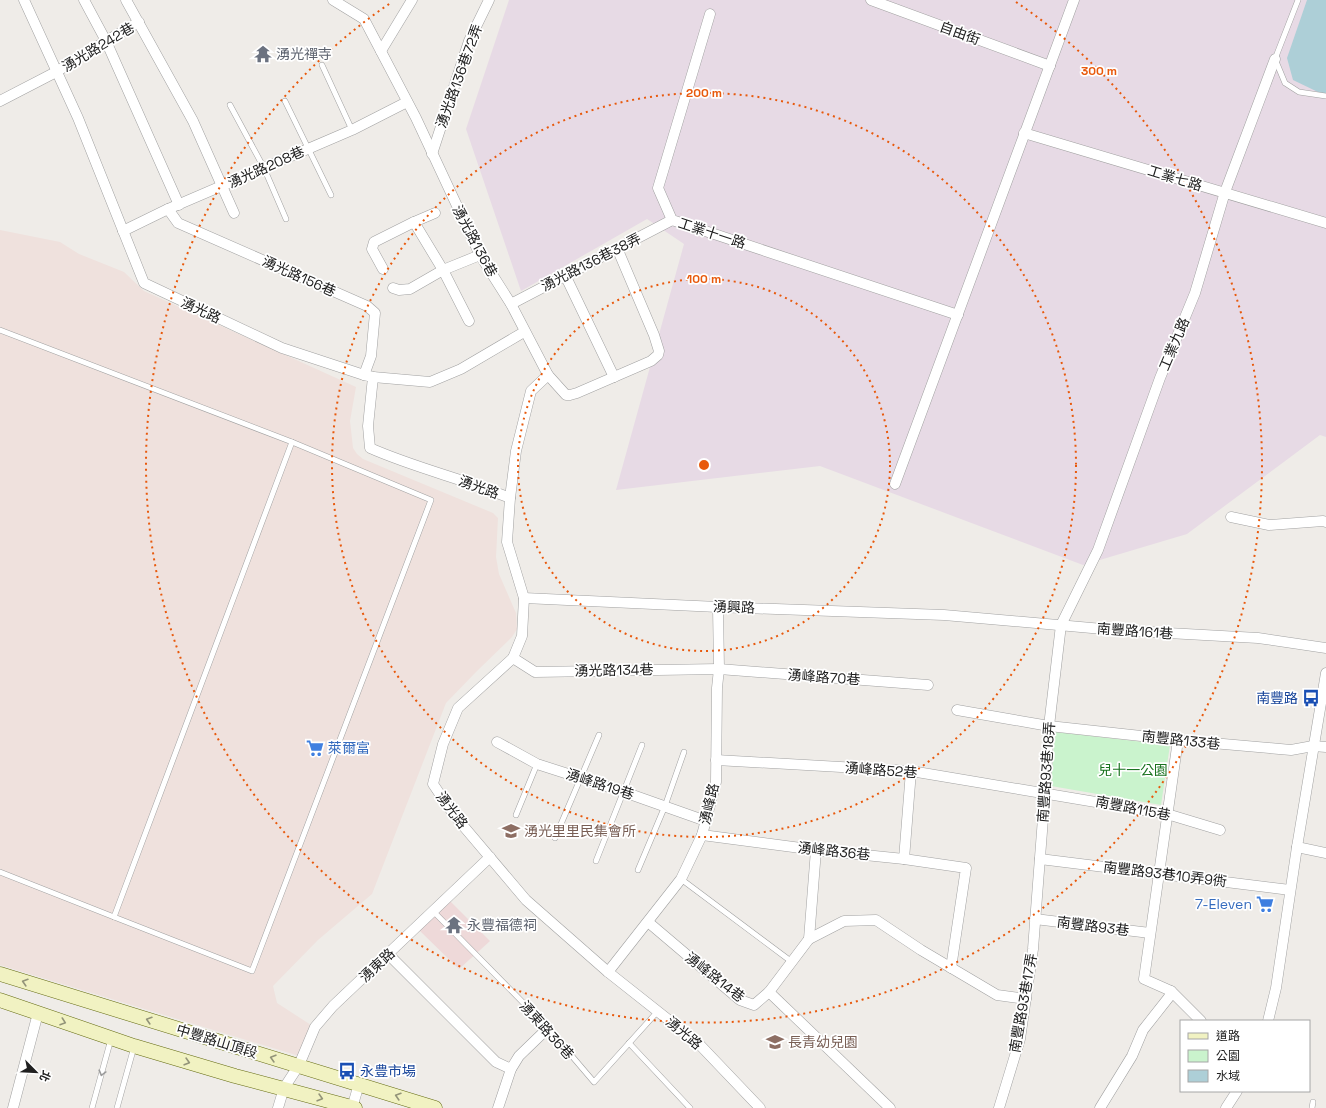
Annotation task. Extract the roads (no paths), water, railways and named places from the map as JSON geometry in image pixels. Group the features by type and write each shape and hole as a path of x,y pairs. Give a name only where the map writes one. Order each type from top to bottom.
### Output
{"main road":[{"name":"中豐路山頂段","path":"0,974 435,1108"},
{"name":"中豐路山頂段","path":"0,1000 134,1046 235,1076 284,1088 353,1108"}],"street":[{"name":"湧光路","path":"24,0 78,118 144,283 282,348 368,376 368,426 370,448 510,498 507,542 524,598 522,636 513,658 458,708 443,744 433,784 454,815 526,900 608,972 699,1044 760,1108"},
{"path":"84,0 106,41 179,205"},
{"path":"126,0 194,121 234,213"},
{"name":"湧光路136巷","path":"333,0 364,19 407,102 480,255 511,304 524,332 548,375 566,395 570,395 614,377"},
{"path":"380,51 412,0"},
{"name":"湧光路136巷72弄","path":"432,154 469,41 489,0"},
{"name":"自由街","path":"871,0 1050,66"},
{"path":"895,484 1074,0"},
{"name":"工業十一路","path":"710,14 658,188 672,220 958,314"},
{"name":"湧光路242巷","path":"0,101 56,72 139,22"},
{"name":"工業九路","path":"1061,625 1098,550 1160,378 1195,293 1226,193 1275,59"},
{"name":"湧光路208巷","path":"123,231 168,209 352,130 407,102"},
{"name":"工業七路","path":"1024,133 1326,223"},
{"name":"湧光路156巷","path":"168,209 178,223 367,306 375,313 368,376"},
{"path":"383,269 372,248 374,242 435,213"},
{"name":"湧光路136巷38弄","path":"511,304 672,220"},
{"path":"414,222 443,270 469,321"},
{"path":"565,275 614,377 651,361 658,355 659,351 654,334 616,248"},
{"path":"393,288 399,290 410,289 443,270 480,255"},
{"path":"368,376 430,382 461,369 524,332"},
{"path":"510,498 516,451 531,392 548,375"},
{"path":"1231,517 1268,525 1326,522"},
{"name":"湧興路","path":"524,598 944,615"},
{"name":"湧峰路","path":"608,972 630,942 648,922 681,879 702,835 716,782 717,688 719,669 718,607"},
{"name":"南豐路161巷","path":"944,615 1114,630 1258,638 1326,648"},
{"name":"南豐路93巷18弄","path":"1035,919 1049,726 1061,625"},
{"name":"湧光路134巷","path":"513,658 535,672 719,669"},
{"name":"湧峰路70巷","path":"719,669 928,685"},
{"path":"1268,1020 1276,988 1290,890 1326,673"},
{"name":"南豐路133巷","path":"957,710 1049,726 1178,740 1292,750 1313,746 1326,747"},
{"path":"1178,740 1144,979 1171,991 1200,1020"},
{"name":"湧峰路19巷","path":"497,742 537,764 624,792 706,821"},
{"name":"湧峰路52巷","path":"716,760 911,771 1045,792"},
{"path":"904,859 911,771"},
{"name":"南豐路115巷","path":"1045,792 1167,814 1220,830"},
{"name":"湧峰路36巷","path":"702,835 816,850 904,859 966,868 951,968"},
{"path":"1297,847 1326,853"},
{"path":"809,939 816,850"},
{"name":"湧東路","path":"278,1108 284,1088 299,1065 315,1027 333,1006 490,857"},
{"name":"南豐路93巷10弄9衖","path":"1040,859 1159,872 1290,890"},
{"name":"南豐路93巷","path":"1035,919 1150,933"},
{"name":"南豐路93巷17弄","path":"999,1108 1020,1039 1033,949 1035,919"},
{"path":"809,939 844,921 876,920 951,968 997,995 1026,999"},
{"name":"湧峰路14巷","path":"648,922 740,1000 754,1006 768,992 809,939"},
{"path":"388,954 496,1062 511,1069"},
{"path":"1100,1108 1132,1056 1143,1030 1169,997 1171,991"},
{"path":"768,992 890,1108"},
{"path":"13,1108 38,1013"},
{"path":"498,1108 511,1069 518,1056 548,1028"},
{"path":"353,1108 359,1084"},
{"path":"1226,1108 1236,1092"}],"lane":[{"path":"1298,0 1275,59 1285,83 1299,92 1326,96"},
{"path":"322,65 352,130"},
{"path":"285,101 331,195"},
{"path":"230,105 264,168 286,219"},
{"path":"0,330 292,442 431,500 252,970 0,872"},
{"path":"114,917 292,442"},
{"path":"555,838 599,735"},
{"path":"596,861 642,745"},
{"path":"638,870 665,806 684,752"},
{"path":"516,815 537,764"},
{"path":"681,879 792,962"},
{"name":"湧東路36巷","path":"433,911 548,1028 594,1082 658,1011"},
{"path":"92,1108 111,1038"},
{"path":"629,1043 690,1108"},
{"path":"117,1108 134,1046"}],"water":[{"path":"1307,0 1326,0 1326,93 1320,93 1293,80 1287,58"}],"place":[{"name":"湧光禪寺","path":"263,54"},
{"name":"南豐路","path":"1311,698"},
{"name":"萊爾富","path":"315,748"},
{"name":"湧光里里民集會所","path":"511,831"},
{"name":"7-Eleven","path":"1265,904"},
{"name":"永豐福德祠","path":"454,925"},
{"name":"長青幼兒園","path":"775,1042"},
{"name":"永豊市場","path":"347,1071"}],"park label":[{"name":"兒十一公園","path":"1133,770"}]}
